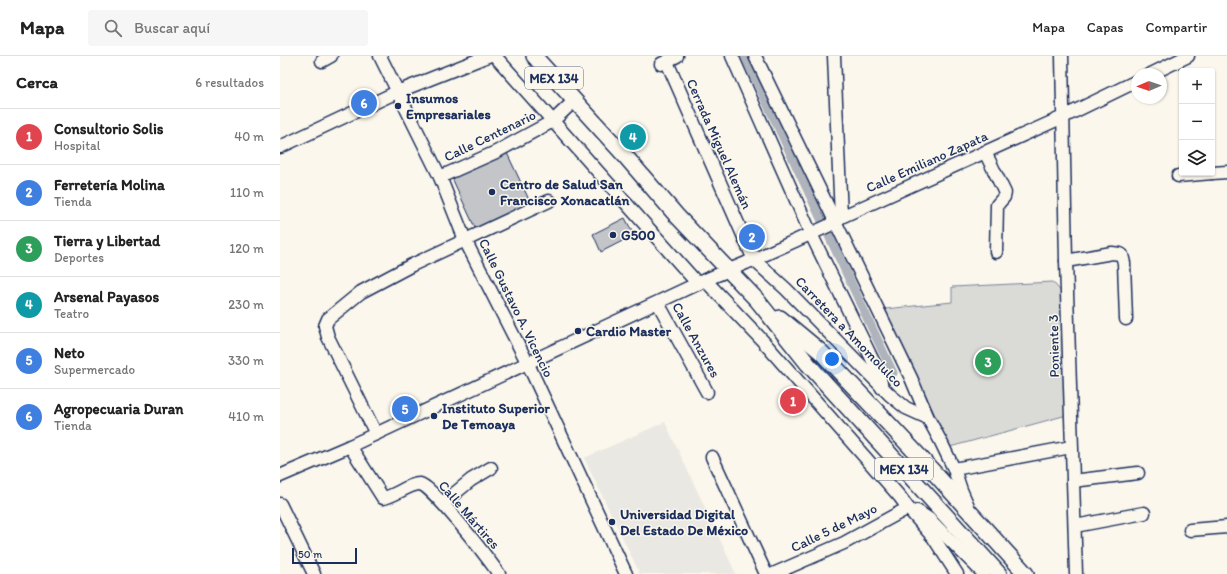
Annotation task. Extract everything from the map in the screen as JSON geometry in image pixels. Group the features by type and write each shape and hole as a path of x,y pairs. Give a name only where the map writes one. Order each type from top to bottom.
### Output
{"main road":[{"name":"MEX 134","path":"534,56 654,188 676,215 757,300 808,364 999,574"},
{"name":"MEX 134","path":"757,300 820,352 919,456 1026,574"}],"street":[{"name":"Calle Gustavo A. Vicencio","path":"380,56 440,177 466,240 528,364 626,574"},
{"path":"280,146 397,92 488,56"},
{"path":"495,56 701,282 780,361 900,497 933,537 957,574"},
{"name":"Cerrada Miguel Alemán","path":"677,56 664,63 754,260"},
{"path":"732,56 911,378 928,418 954,469 963,495 974,517"},
{"path":"755,56 827,226 879,373 882,388"},
{"path":"827,226 834,56"},
{"name":"Poniente 3","path":"1062,56 1066,262 1076,574"},
{"path":"1163,68 1188,56"},
{"name":"Calle Emiliano Zapata","path":"280,476 350,446 528,364 701,282 754,260 1131,84"},
{"name":"Calle Centenario","path":"440,177 496,152 553,121 575,100"},
{"path":"985,152 1005,193 1004,197 997,205 996,252"},
{"path":"1215,173 1227,172"},
{"path":"376,434 328,337 326,323 328,319 369,287 549,201"},
{"path":"1066,262 1112,254 1122,255 1124,263 1126,319"},
{"name":"Carretera a Amomolulco","path":"754,260 786,288 882,388 906,408 928,418"},
{"name":"Calle Anzures","path":"658,303 708,392"},
{"name":"Calle Mártires","path":"350,446 383,498 416,484 421,484 443,503 496,573"},
{"path":"954,469 1071,447"},
{"path":"712,457 766,574"},
{"path":"443,503 471,480 491,468"},
{"path":"1074,481 1138,473"},
{"path":"280,504 309,572"},
{"path":"908,508 917,511 929,519 984,574"},
{"name":"Calle 5 de Mayo","path":"774,574 844,543 908,508"},
{"path":"1075,526 1144,513"},
{"path":"1190,530 1227,527"}],"shaded area":[{"path":"1053,282 1067,299 1067,415 950,447 885,309 952,302 952,287"},
{"path":"665,422 736,574 640,574 584,458"}],"building":[{"name":"Centro de Salud San Francisco Xonacatlán","path":"507,153 532,206 477,232 452,178"},
{"name":"G500","path":"625,218 634,235 601,252 593,234"}],"waterway":[{"path":"745,56 893,373"}],"place":[{"name":"Agropecuaria Duran","path":"364,103"},
{"name":"Insumos Empresariales","path":"398,106"},
{"name":"Arsenal Payasos","path":"633,137"},
{"name":"Centro de Salud San Francisco Xonacatlán","path":"492,192"},
{"name":"G500","path":"613,235"},
{"name":"Ferretería Molina","path":"752,237"},
{"name":"Cardio Master","path":"578,331"},
{"name":"Tierra y Libertad","path":"988,362"},
{"name":"Consultorio Solis","path":"793,401"},
{"name":"Neto","path":"405,409"},
{"name":"Instituto Superior De Temoaya","path":"434,416"},
{"name":"Universidad Digital Del Estado De México","path":"612,522"}]}
